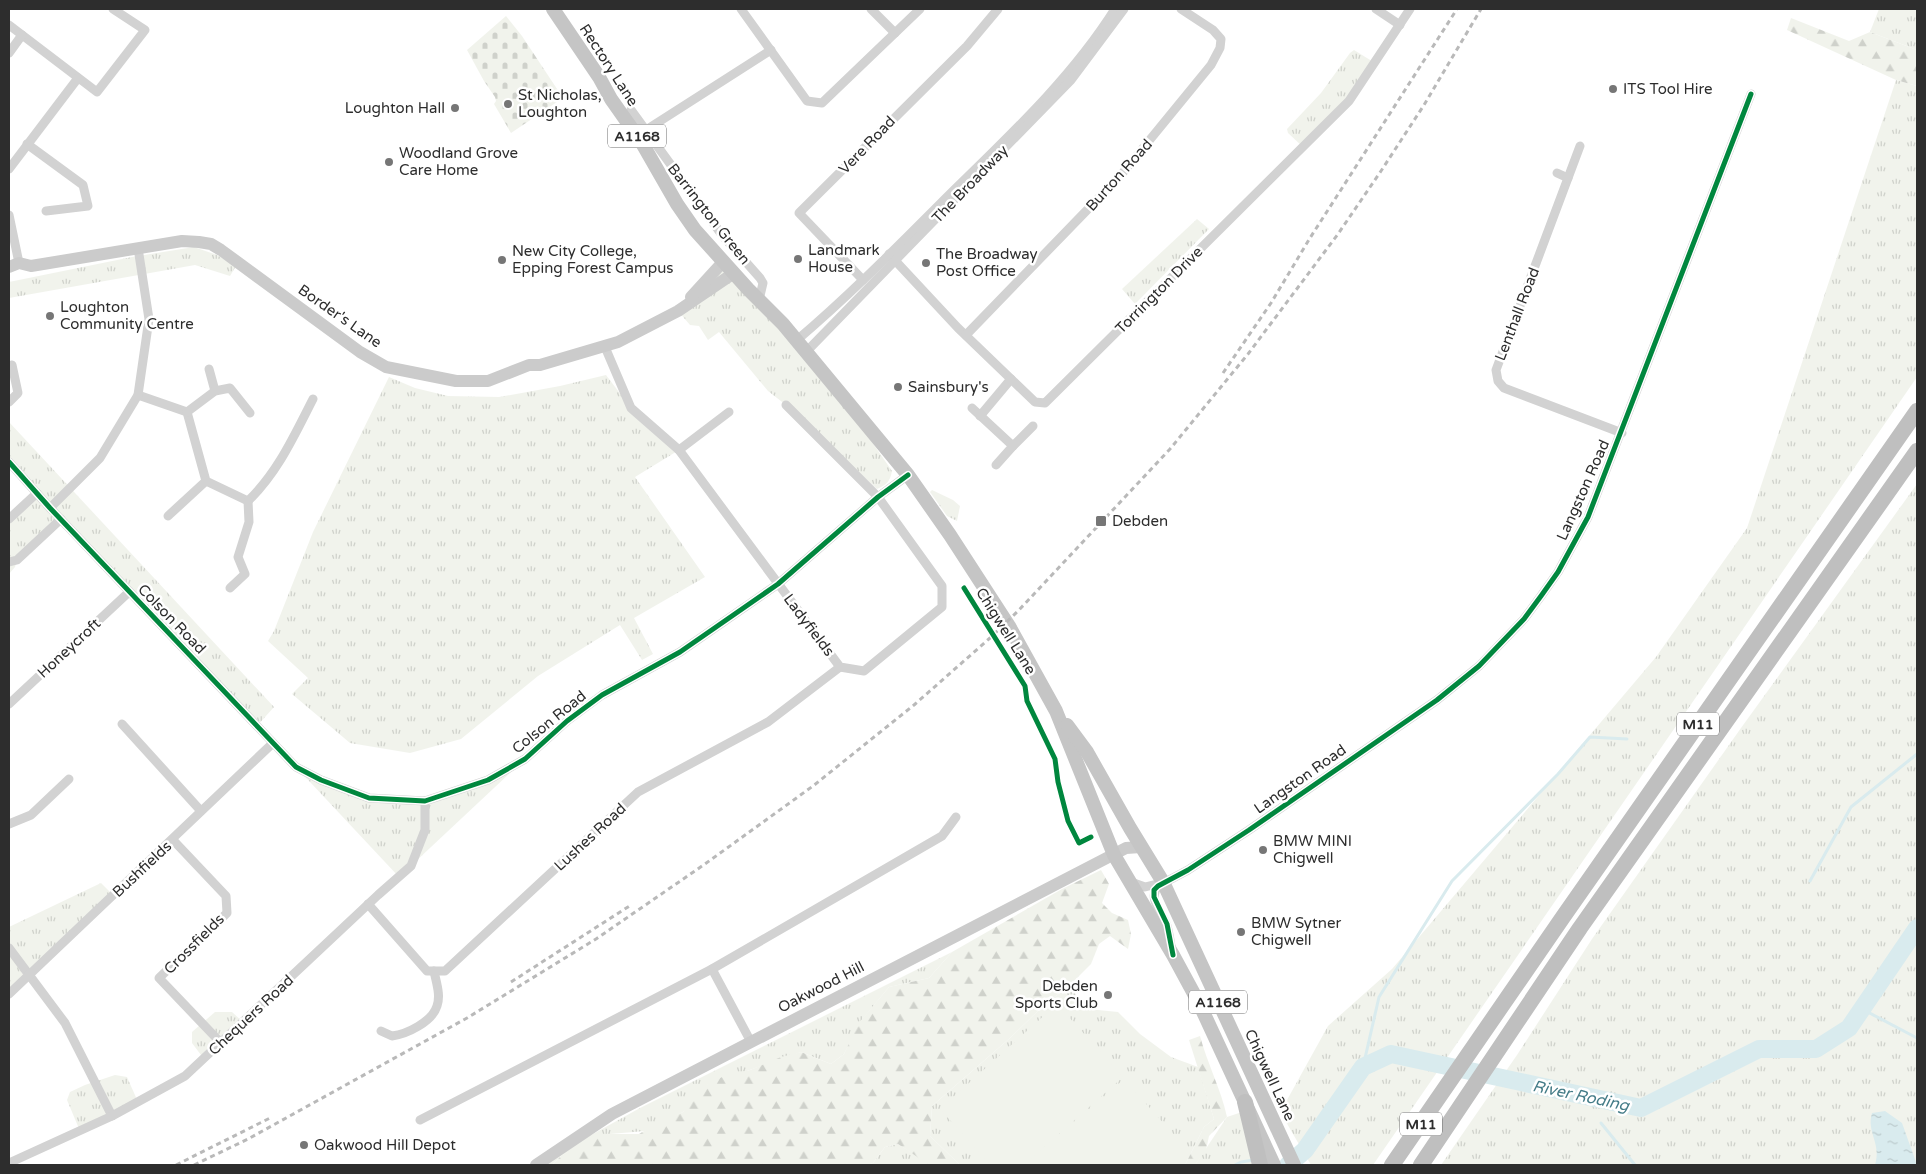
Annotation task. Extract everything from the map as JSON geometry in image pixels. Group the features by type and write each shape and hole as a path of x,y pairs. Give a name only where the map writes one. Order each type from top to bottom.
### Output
{"highway":[{"name":"M11","path":"1392,1165 1917,411"},
{"name":"M11","path":"1420,1165 1580,928 1917,451"},
{"path":"1245,1102 1262,1157"}],"main road":[{"name":"Rectory Lane","path":"553,9 642,144 677,204 695,230 723,262"},
{"name":"Chigwell Lane","path":"723,262 758,300 778,318 908,475 950,535 1009,626 1056,711 1120,851 1131,882 1198,1003 1245,1102"},
{"name":"Chigwell Lane","path":"1056,711 1087,752 1163,882 1294,1165"},
{"path":"1262,1157 1274,1165"}],"street":[{"path":"9,25 97,92 145,30 113,9"},
{"path":"741,9 807,101 822,103 920,9"},
{"path":"871,9 895,33"},
{"name":"Vere Road","path":"863,280 799,213 967,46 998,9"},
{"name":"The Broadway","path":"806,352 1054,87 1104,27 1115,9"},
{"name":"The Broadway","path":"797,340 863,280 892,258 1071,80 1124,9"},
{"name":"Burton Road","path":"966,335 1121,175 1211,65 1220,48 1221,39 1213,30 1182,9"},
{"path":"1376,9 1400,25"},
{"name":"Torrington Drive","path":"892,258 966,335 1035,402 1045,403 1349,101 1410,9"},
{"path":"9,53 22,35"},
{"path":"646,130 770,50"},
{"path":"9,170 78,78"},
{"name":"Langston Road","path":"1131,882 1145,887 1163,882 1188,870 1266,818 1437,700 1479,666 1524,619 1558,572 1588,518 1751,94"},
{"name":"Barrington Green","path":"631,110 736,252 763,283 758,300"},
{"path":"27,144 83,185 88,206 46,212"},
{"name":"Lenthall Road","path":"1580,146 1496,370 1498,381 1504,388 1622,433"},
{"path":"1556,173 1568,178"},
{"path":"83,185 92,183"},
{"path":"9,215 14,265"},
{"name":"Border's Lane","path":"14,265 31,266 182,241 211,244 360,352 386,367 456,381 488,381 529,365 540,365 618,342 678,311 723,262"},
{"path":"50,508 100,458 138,395 149,319 138,248"},
{"name":"Border's Lane","path":"685,305 711,290 734,273"},
{"name":"Ladyfields","path":"605,347 631,408 679,450 840,667 864,671 942,607 942,586 878,497 786,405"},
{"path":"9,402 18,393 12,365"},
{"path":"209,369 215,392"},
{"path":"980,416 1011,379"},
{"path":"187,412 215,392 230,388 250,413"},
{"path":"138,395 187,412"},
{"path":"230,588 245,574 238,557 249,522 248,501 263,487 283,459 313,399"},
{"path":"972,408 1014,446"},
{"path":"187,412 206,481 248,501"},
{"path":"679,450 728,412"},
{"path":"996,465 1033,426"},
{"name":"Colson Road","path":"9,462 61,520 296,767 320,780 369,798 424,801 488,780 525,759 567,721 602,696 680,652 778,584 878,497 908,475"},
{"path":"168,516 206,481"},
{"path":"9,519 37,493"},
{"path":"9,562 17,560 61,520"},
{"name":"Honeycroft","path":"9,704 129,592"},
{"name":"Lushes Road","path":"434,971 445,971 638,792 768,722 840,667"},
{"path":"122,724 201,811"},
{"name":"Bushfields","path":"9,994 273,743"},
{"path":"9,824 31,816 69,779"},
{"name":"Chequers Road","path":"9,1163 112,1116 186,1076 368,904 411,866 425,830 424,801"},
{"path":"1119,808 1128,836 1128,843 1120,851"},
{"path":"420,1120 712,969 942,836 956,817"},
{"name":"Crossfields","path":"173,840 226,896 226,913 159,978 221,1043"},
{"name":"Oakwood Hill","path":"536,1165 612,1114 1120,851 1141,847"},
{"path":"1163,882 1155,889 1154,897 1167,924 1173,955"},
{"path":"368,904 427,971 434,971 438,996 437,1008 412,1030 392,1036 381,1031"},
{"path":"9,948 65,1023 112,1116"},
{"path":"712,969 751,1042"}],"green space":[{"path":"1879,9 1917,9 1917,50 1870,32"},
{"path":"506,16 522,36 563,98 511,133 494,104 496,101 495,97 467,50"},
{"path":"1791,18 1849,41 1870,32 1917,50 1917,86 1896,80 1787,30"},
{"path":"1354,50 1375,63 1349,101 1303,147 1288,133 1287,129 1321,93"},
{"path":"1896,80 1917,86 1917,377 1373,1165 1311,1165 1275,1103 1287,1100 1328,1026 1392,969 1656,657 1747,528"},
{"path":"1197,219 1209,229 1135,304 1122,289"},
{"path":"194,247 217,255 236,266 230,276 195,265 9,298 9,282 132,257"},
{"path":"723,262 834,387 892,471 889,480 885,484 877,489 786,405 768,391 719,332 708,340 699,326 690,325 678,311"},
{"path":"606,375 631,408 679,450 635,477 705,577 634,618 653,654 642,660 620,625 538,676 461,739 410,753 350,743 292,694 308,678 268,641 274,631 313,532 389,377 415,388 448,396 499,397 560,386"},
{"path":"9,422 274,707 257,726 61,520 17,560 15,567 9,574 9,519 37,493 9,462"},
{"path":"1917,484 1917,1165 1441,1165 1517,1055 1592,939"},
{"path":"932,490 953,500 960,506 957,521 947,516 930,492"},
{"path":"525,759 399,877 296,767 369,798 425,801 463,789"},
{"path":"1101,870 1109,884 1102,903 1112,913 1128,920 1131,934 1128,949 1110,936 1099,944 1091,964 1069,986 1044,1005 1010,1038 932,1106 930,1136 960,1165 926,1165 898,1144 885,1147 873,1163 867,1165 552,1165 562,1155 596,1137 610,1134 639,1134 659,1122 683,1112 700,1088 722,1077 750,1070 781,1057 801,1052 831,1064 844,1054 858,1024 889,987 929,978 952,952 1062,889"},
{"path":"101,883 113,895 9,994 9,927"},
{"path":"952,952 929,978 889,987 861,1021 844,1054 831,1064 801,1052 707,1085 683,1112 645,1131 610,1134 562,1155 552,1165 537,1165 640,1108"},
{"path":"1069,986 1088,1009 1118,1012 1140,1034 1171,1057 1198,1067 1214,1119 1204,1127 1185,1165 960,1165 930,1136 932,1106 1010,1038 1044,1005"},
{"path":"1057,1004 1123,1077 1024,1165 991,1165 940,1109"},
{"path":"215,1012 232,1012 243,1022 204,1059 192,1043 192,1032"},
{"path":"1200,1036 1227,1117 1209,1136 1206,1150 1195,1165 1185,1165 1204,1127 1214,1119 1189,1040"},
{"path":"115,1075 127,1077 138,1102 80,1131 67,1100 70,1092"},
{"path":"1124,1079 1189,1152 1174,1165 1028,1165"},
{"path":"1242,1112 1252,1165 1195,1165 1227,1117"},
{"path":"898,1144 932,1165 867,1165 873,1163 885,1147"}],"water":[{"path":"1885,1111 1902,1123 1917,1165 1875,1165 1877,1151 1871,1126 1872,1113"}],"waterway":[{"path":"1363,1067 1379,997 1452,881 1558,774 1590,737 1627,739"},
{"path":"1810,881 1851,807 1917,754"},
{"name":"River Roding","path":"1288,1165 1305,1150 1363,1067 1391,1054 1641,1108 1759,1049 1816,1049 1849,1028 1917,928"},
{"path":"1862,1009 1917,1038"},
{"path":"1601,1123 1635,1165"},
{"name":"River Roding","path":"1292,1153 1305,1150"},
{"path":"1235,1165 1254,1160"}],"railway":[{"path":"1223,373 1271,303 1310,238 1457,9"},
{"path":"194,1165 248,1139 467,1018 596,939 705,864 813,786 914,705 990,638 1019,610 1170,449 1248,354 1338,234 1381,171 1424,105 1481,9"},
{"path":"511,982 631,905"},
{"path":"176,1165 272,1117"}],"cycle path":[{"path":"1173,955 1167,924 1154,897 1154,890 1158,886 1188,870 1249,830 1437,700 1479,666 1524,619 1558,572 1588,517 1751,94"},
{"path":"9,462 50,508 296,767 321,780 369,798 425,801 488,780 525,759 567,721 602,695 680,652 778,584 878,497 908,475"},
{"path":"964,588 1025,686 1027,701 1055,759 1058,782 1068,821 1079,843 1091,837"}],"place":[{"name":"ITS Tool Hire","path":"1613,89"},
{"name":"St Nicholas, Loughton","path":"508,104"},
{"name":"Loughton Hall","path":"455,108"},
{"name":"Woodland Grove Care Home","path":"389,162"},
{"name":"Landmark House","path":"798,259"},
{"name":"New City College, Epping Forest Campus","path":"502,260"},
{"name":"The Broadway Post Office","path":"926,263"},
{"name":"Loughton Community Centre","path":"50,316"},
{"name":"Sainsbury's","path":"898,387"},
{"name":"Debden","path":"1101,521"},
{"name":"BMW MINI Chigwell","path":"1263,850"},
{"name":"BMW Sytner Chigwell","path":"1241,932"},
{"name":"Debden Sports Club","path":"1108,995"},
{"name":"Oakwood Hill Depot","path":"304,1145"}]}
